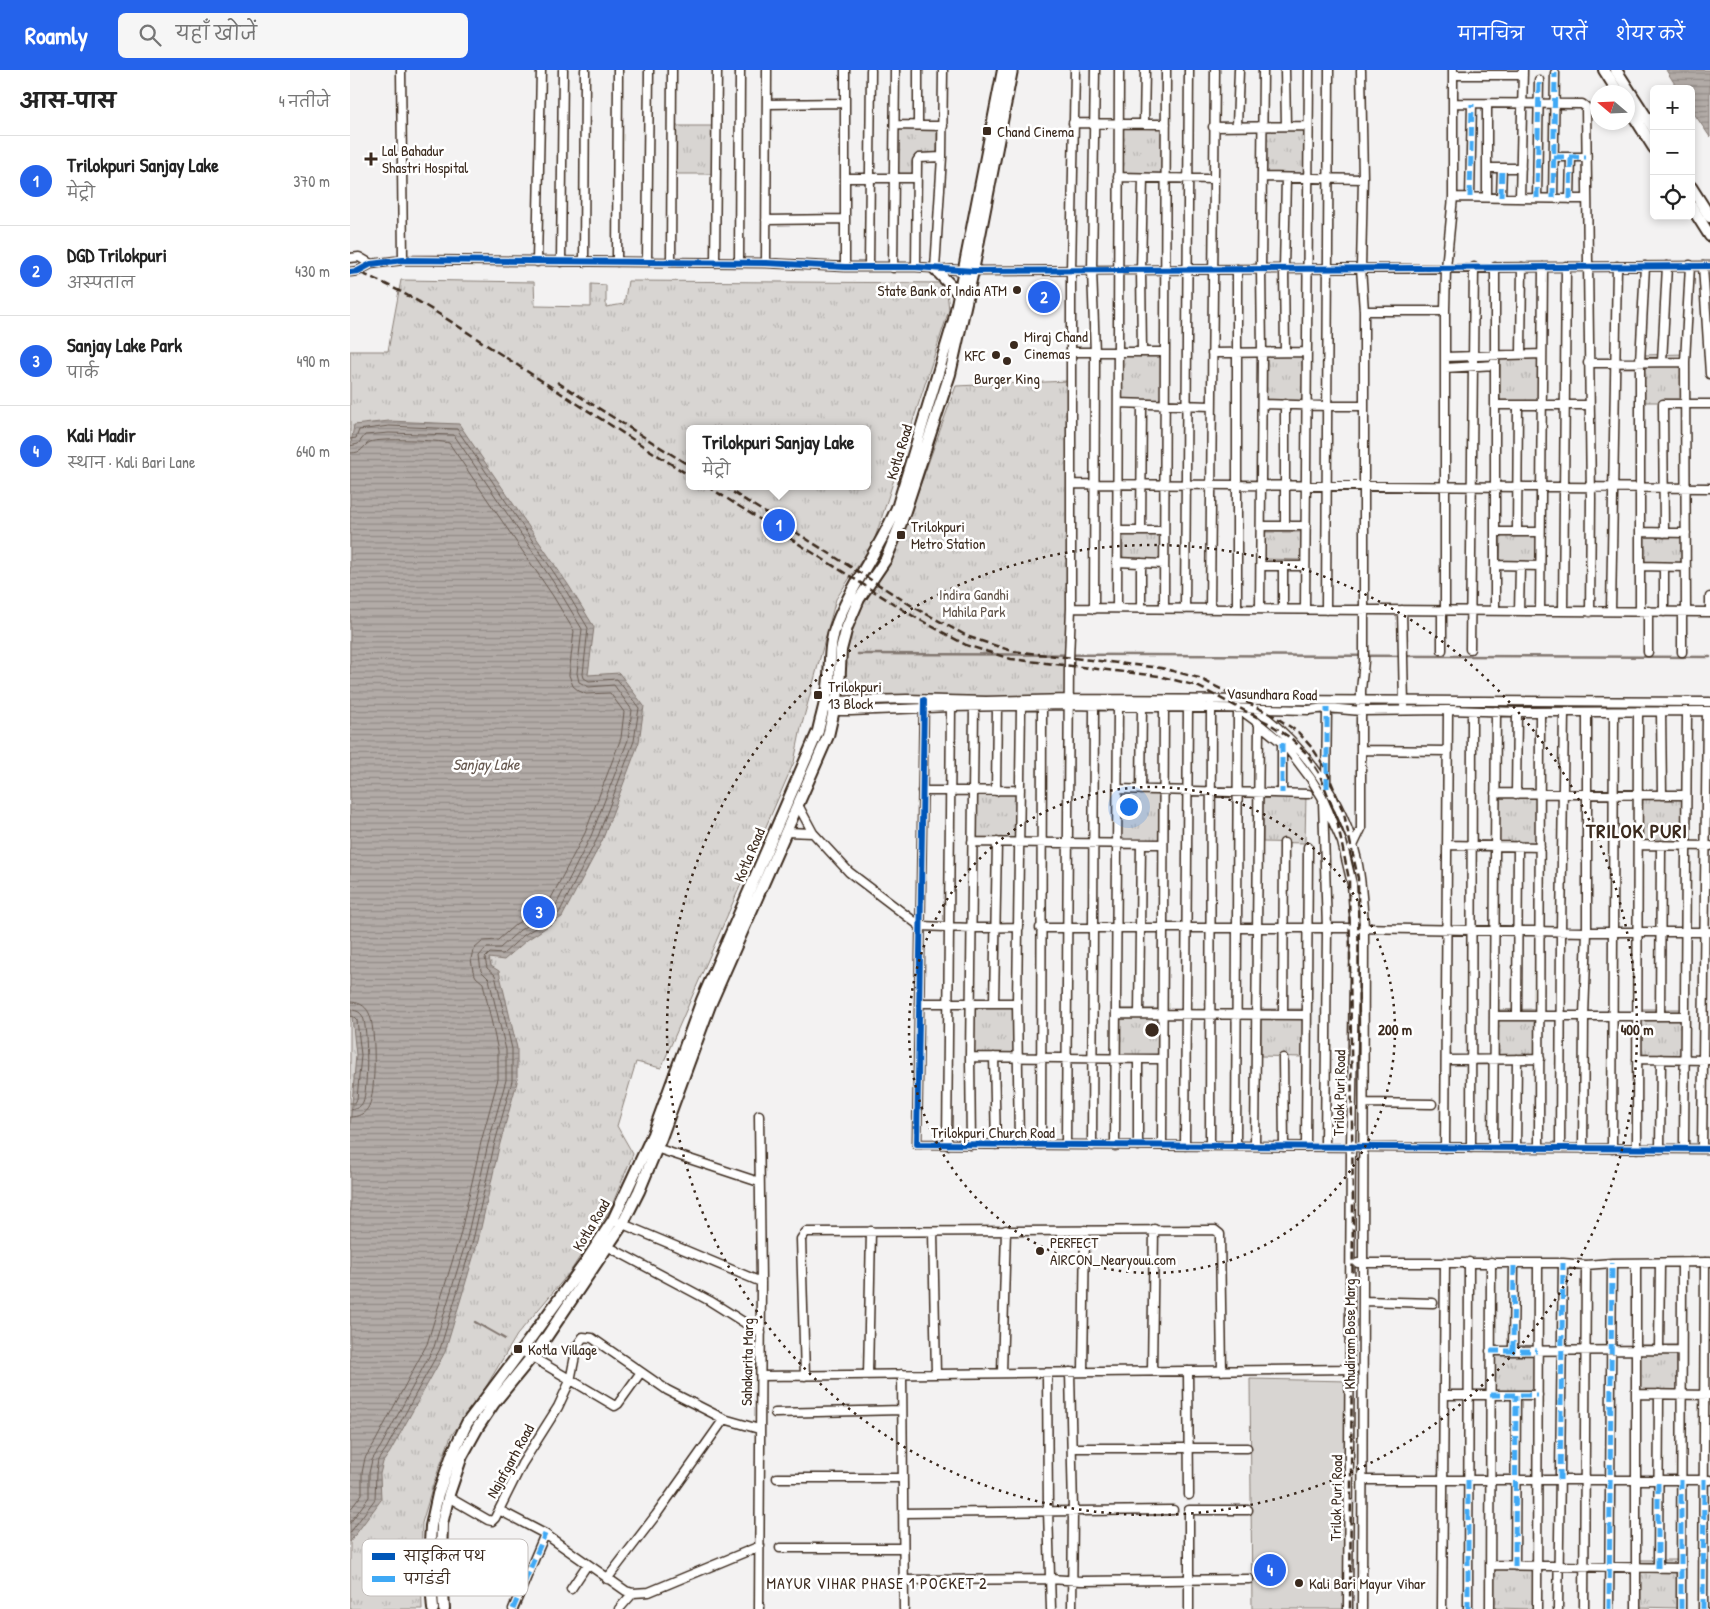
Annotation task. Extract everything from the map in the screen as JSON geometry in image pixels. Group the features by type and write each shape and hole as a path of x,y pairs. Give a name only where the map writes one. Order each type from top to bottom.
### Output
{"main road":[{"name":"Kotla Road","path":"431,1539 431,1526 438,1494 453,1452 467,1423 522,1351 585,1263 618,1222 639,1191 710,1004 828,736 839,688 841,650 847,627 859,599 886,559 902,523 950,374 1004,70"},
{"name":"Kotla Road","path":"441,1539 442,1524 448,1498 462,1456 478,1427 494,1403 531,1358 609,1247 702,1000 818,732 828,686 830,648 836,624 850,593 876,552 891,523 944,358 959,294 969,270 1012,70"},
{"path":"1604,70 1614,85"},
{"path":"1616,70 1650,123"},
{"path":"1635,118 1650,142"},
{"path":"1695,194 1710,217"},
{"path":"1695,212 1710,236"},
{"path":"935,269 959,294"},
{"name":"Kotla Road","path":"432,1596 433,1609"},
{"name":"Kotla Road","path":"443,1596 444,1609"}],"street":[{"path":"402,70 403,260"},
{"path":"537,262 541,70"},
{"path":"560,262 563,70"},
{"path":"584,262 585,70"},
{"path":"617,262 618,70"},
{"path":"647,262 649,70"},
{"path":"671,262 672,70"},
{"path":"715,263 717,70"},
{"path":"739,263 740,70"},
{"path":"766,263 767,70"},
{"path":"845,70 845,266"},
{"path":"869,267 872,70"},
{"path":"893,268 895,70"},
{"path":"918,70 918,125"},
{"path":"935,269 942,157 943,70"},
{"path":"1066,1145 1072,484 1071,270 1075,70"},
{"path":"1094,609 1095,353 1092,270 1096,124 1095,70"},
{"path":"1117,608 1118,70"},
{"path":"1144,124 1145,70"},
{"path":"1164,609 1166,70"},
{"path":"1185,609 1189,70"},
{"path":"1210,610 1215,70"},
{"path":"1237,126 1239,70"},
{"path":"1260,609 1263,70"},
{"path":"1285,70 1286,126"},
{"path":"1305,610 1309,70"},
{"path":"1326,610 1329,70"},
{"path":"1346,854 1353,848 1361,829 1361,700 1364,661 1364,311 1361,268 1363,179 1361,70"},
{"path":"1442,650 1444,610 1445,311 1446,268 1453,196 1453,73 1523,72 1520,198"},
{"path":"1553,198 1555,73"},
{"path":"1537,198 1539,80"},
{"path":"767,104 845,102"},
{"path":"1453,103 1582,104 1586,107 1590,612"},
{"path":"1470,197 1472,104"},
{"path":"1487,104 1488,197"},
{"path":"1073,123 1166,124"},
{"path":"895,125 943,126"},
{"path":"1214,127 1308,126"},
{"path":"1554,156 1586,157"},
{"path":"916,267 917,161 919,158 942,157"},
{"path":"1570,199 1571,157"},
{"path":"1487,168 1521,168"},
{"path":"1501,197 1502,168"},
{"path":"1118,177 1213,179"},
{"path":"1263,177 1363,179"},
{"path":"845,178 917,178"},
{"path":"1142,352 1143,178"},
{"path":"1285,352 1286,178"},
{"path":"1453,196 1586,199"},
{"path":"766,220 845,219"},
{"path":"350,258 359,257 371,264"},
{"path":"350,272 358,271 371,264 403,260 766,263 969,270 1707,266 1710,374"},
{"path":"1563,611 1566,266"},
{"path":"1611,611 1617,266"},
{"path":"1644,266 1640,362 1640,566 1648,652"},
{"path":"1662,362 1667,266"},
{"path":"1682,652 1686,567 1685,362 1690,266"},
{"path":"1470,649 1474,267"},
{"path":"1495,610 1496,267"},
{"path":"1521,354 1522,267"},
{"path":"1540,611 1543,267"},
{"path":"1237,269 1238,609"},
{"path":"1364,311 1445,311"},
{"path":"1072,352 1165,352"},
{"path":"1212,353 1307,352"},
{"path":"1445,357 1542,354"},
{"path":"1588,363 1685,362"},
{"path":"1445,368 1496,365"},
{"path":"1118,403 1211,406"},
{"path":"1141,531 1142,404"},
{"path":"1262,404 1364,406"},
{"path":"1285,404 1285,526"},
{"path":"1664,533 1663,404 1710,404"},
{"path":"1495,405 1589,405"},
{"path":"1517,531 1518,405"},
{"path":"1072,484 1710,488"},
{"path":"1261,526 1306,526"},
{"path":"1117,531 1164,531"},
{"path":"1495,532 1540,532"},
{"path":"1641,532 1686,533"},
{"path":"1117,562 1164,564"},
{"path":"1141,563 1141,608"},
{"path":"1495,565 1540,566"},
{"path":"1261,566 1305,566"},
{"path":"1283,566 1283,610"},
{"path":"1520,566 1520,610"},
{"path":"1640,566 1686,567"},
{"path":"1664,567 1664,612"},
{"path":"1071,608 1710,612 1710,597"},
{"path":"1402,610 1404,710"},
{"path":"833,711 824,704 836,699"},
{"name":"Vasundhara Road","path":"836,699 951,707 1042,706 1069,702 1094,706 1238,708 1361,700 1403,702 1710,702"},
{"name":"Vasundhara Road","path":"833,711 986,701 1256,707 1309,710 1327,708 1362,711 1709,711"},
{"name":"Trilokpuri Church Road","path":"924,704 917,1144 1706,1149"},
{"path":"1019,1144 1017,1003 1021,706"},
{"path":"1041,1145 1040,842 1042,706"},
{"path":"1092,1146 1094,706"},
{"path":"1116,1146 1118,706"},
{"path":"1141,790 1142,706"},
{"path":"1185,1146 1188,706"},
{"path":"947,1145 951,707"},
{"path":"971,1145 970,1056 974,707"},
{"path":"996,790 997,707"},
{"path":"1162,1145 1164,707"},
{"path":"1210,1146 1211,707"},
{"path":"1255,1146 1259,792 1256,707"},
{"name":"Trilok Puri Road","path":"1256,707 1300,749 1327,788 1346,827 1353,848 1360,878 1364,928 1364,1059"},
{"path":"1236,1146 1238,708"},
{"name":"Trilok Puri Road","path":"1238,708 1282,743 1297,760 1322,797 1342,842 1352,884 1355,928 1351,1147 1348,1609"},
{"name":"Trilok Puri Road","path":"1327,708 1327,788"},
{"path":"1445,1148 1448,710"},
{"path":"1493,1148 1496,711"},
{"path":"1637,1149 1638,711"},
{"path":"1662,711 1662,795"},
{"path":"1684,1149 1687,711"},
{"path":"1706,1149 1709,711"},
{"path":"1471,1148 1472,712"},
{"path":"1516,794 1517,712"},
{"path":"1539,1148 1540,712"},
{"path":"1560,1148 1564,712"},
{"path":"1583,1149 1587,932 1587,712"},
{"path":"1612,1149 1614,712"},
{"path":"1282,743 1282,794"},
{"path":"1362,750 1447,751"},
{"path":"1325,1147 1327,929 1322,797 1327,788"},
{"path":"1118,789 1308,794"},
{"path":"922,791 1020,790"},
{"path":"1495,793 1686,796"},
{"path":"798,805 813,833 849,872 920,926 1019,927"},
{"path":"786,832 813,833"},
{"path":"972,842 1163,844"},
{"path":"994,1003 997,842"},
{"path":"1283,1015 1284,843"},
{"path":"1139,1014 1141,844"},
{"path":"1447,845 1540,847"},
{"path":"1638,845 1708,846"},
{"path":"1660,1016 1661,845"},
{"path":"1517,1016 1518,846"},
{"path":"1306,1147 1308,847"},
{"path":"1040,928 1364,928 1708,932"},
{"path":"919,1003 1017,1003"},
{"path":"1116,1014 1306,1015"},
{"path":"1494,1016 1684,1016"},
{"path":"970,1056 1162,1059"},
{"path":"994,1057 996,1145"},
{"path":"1283,1058 1284,1146"},
{"path":"1138,1059 1138,1146"},
{"name":"Khudiram Bose Marg","path":"1362,1609 1364,1059"},
{"path":"1637,1059 1707,1060"},
{"path":"1660,1149 1661,1059"},
{"path":"1446,1060 1540,1060"},
{"path":"1516,1148 1517,1060"},
{"path":"1364,1103 1432,1104"},
{"name":"Sahakarita Marg","path":"759,1114 761,1282 759,1609"},
{"path":"656,1148 759,1182"},
{"path":"618,1222 761,1282"},
{"path":"1152,1372 1154,1229"},
{"path":"1002,1373 1006,1230"},
{"path":"1083,1372 1085,1230"},
{"path":"805,1376 802,1235 806,1232 871,1231 1214,1230 1220,1234 1222,1371"},
{"path":"868,1375 871,1231"},
{"path":"933,1232 936,1374"},
{"path":"609,1247 710,1301 761,1333"},
{"path":"1442,1609 1445,1262"},
{"path":"1468,1609 1469,1262"},
{"path":"1490,1609 1491,1262"},
{"path":"1351,1263 1564,1262 1586,1265 1707,1262 1707,1480 1703,1609"},
{"path":"1558,1609 1564,1262"},
{"path":"1513,1351 1514,1263"},
{"path":"1537,1609 1538,1263"},
{"path":"1609,1609 1612,1263"},
{"path":"1636,1263 1636,1609"},
{"path":"1659,1350 1660,1263"},
{"path":"1681,1609 1682,1264"},
{"path":"1584,1609 1586,1265"},
{"path":"1363,1301 1433,1303"},
{"name":"Najafgarh Road","path":"632,1593 608,1579 545,1534 499,1510 522,1464 558,1408 570,1380 577,1346 583,1337 592,1338 641,1372"},
{"path":"1490,1351 1681,1350"},
{"path":"522,1351 614,1406 618,1404 641,1372 667,1390 724,1419 760,1429"},
{"path":"761,1376 1362,1369"},
{"path":"1188,1371 1190,1495"},
{"path":"1070,1372 1073,1511 1072,1609"},
{"path":"1047,1373 1051,1609"},
{"path":"902,1374 904,1609"},
{"path":"1636,1394 1707,1395"},
{"path":"1658,1568 1659,1394"},
{"path":"1444,1395 1538,1395"},
{"path":"1515,1566 1516,1395"},
{"path":"776,1413 902,1410"},
{"path":"608,1579 724,1419"},
{"path":"1072,1448 1247,1448"},
{"path":"777,1478 903,1478"},
{"path":"1363,1480 1707,1480"},
{"path":"448,1498 492,1521 499,1510"},
{"path":"903,1512 1173,1510"},
{"path":"1189,1609 1189,1510 1248,1510"},
{"path":"528,1574 545,1534"},
{"path":"619,1609 632,1593 649,1592 760,1546"},
{"path":"780,1548 902,1548"},
{"path":"571,1589 588,1565"},
{"path":"1490,1566 1681,1568"},
{"path":"903,1580 1249,1579"},
{"path":"513,1609 519,1596"}],"green space":[{"path":"673,126 715,126 715,174 673,174"},
{"path":"897,127 937,128 937,155 916,155 915,175 897,175"},
{"path":"1122,128 1165,128 1164,176 1122,176"},
{"path":"1266,128 1308,128 1308,176 1266,176"},
{"path":"401,280 534,282 535,306 591,307 591,284 606,285 606,307 624,304 628,281 946,283 949,310 874,541 836,599 801,728 794,762 661,1068 636,1062 617,1126 633,1154 610,1210 570,1272 517,1335 484,1390 451,1436 434,1482 422,1523 422,1539 362,1539 362,1596 422,1596 422,1609 350,1609 350,351 388,351"},
{"path":"1164,353 1163,402 1121,401 1122,354"},
{"path":"1264,354 1306,354 1306,402 1264,402"},
{"path":"1685,354 1685,402 1642,402 1643,355"},
{"path":"1542,355 1542,404 1500,403 1500,356"},
{"name":"Indira Gandhi Mahila Park","path":"1068,381 1067,698 876,694 858,690 847,677 843,666 852,626 864,599 890,560 907,522 956,386"},
{"path":"1265,532 1304,532 1303,560 1265,559"},
{"path":"1123,533 1162,534 1161,561 1123,561"},
{"path":"1501,534 1539,535 1539,562 1500,562"},
{"path":"1643,535 1682,535 1681,563 1643,562"},
{"path":"976,792 1019,792 1018,840 976,840"},
{"path":"1120,793 1162,793 1161,841 1119,841"},
{"path":"1263,794 1306,794 1305,843 1263,842"},
{"path":"1540,795 1539,844 1497,843 1498,796"},
{"path":"1640,796 1683,796 1682,844 1640,844"},
{"path":"974,1005 1017,1005 1016,1053 974,1053"},
{"path":"1118,1009 1161,1009 1160,1057 1118,1057"},
{"path":"1261,1009 1303,1009 1303,1057 1261,1056"},
{"path":"1539,1009 1539,1058 1496,1057 1497,1010"},
{"path":"1639,1009 1682,1009 1681,1057 1639,1056"},
{"path":"1637,1345 1679,1345 1679,1393 1637,1393"},
{"path":"1537,1346 1536,1394 1494,1394 1494,1347"},
{"path":"1250,1379 1349,1381 1347,1609 1252,1609"},
{"path":"1637,1560 1679,1560 1679,1608 1637,1607"},
{"path":"1493,1561 1536,1561 1535,1609 1493,1608"}],"water":[{"path":"1666,70 1710,70 1710,137 1695,115 1695,85 1675,85"},
{"name":"Sanjay Lake","path":"389,421 459,424 569,586 594,627 588,675 619,673 644,706 639,742 602,841 562,917 527,940 504,960 489,958 491,966 499,971 517,1048 517,1082 499,1147 478,1241 445,1352 383,1462 380,1474 381,1500 350,1542 350,1128 356,1055 350,998 350,450 354,425"}],"waterway":[{"path":"858,654 1710,657"},
{"path":"475,1322 505,1339"}],"railway":[{"path":"350,269 392,287 432,310 686,473"},
{"path":"557,382 686,463"},
{"path":"713,490 913,616 966,645 1011,659 1159,676 1197,686 1270,724 1292,739 1307,754 1319,773 1336,816 1349,879 1353,1207 1350,1609"},
{"path":"729,490 917,609 969,637 1012,651 1161,668 1199,678 1274,716 1298,732 1313,749 1326,769 1344,814 1358,878 1359,1036"}],"marked path":[{"path":"1553,198 1555,73"},
{"path":"1537,198 1539,80"},
{"path":"1470,197 1472,104"},
{"path":"1554,157 1586,157"},
{"path":"1570,199 1571,157"},
{"path":"1501,197 1502,168"},
{"path":"1327,708 1327,788"},
{"path":"1282,743 1282,793"},
{"path":"1513,1351 1514,1263"},
{"path":"1560,1480 1563,1263"},
{"path":"1609,1609 1612,1263"},
{"path":"1490,1351 1537,1351"},
{"path":"1490,1395 1538,1395"},
{"path":"1515,1566 1516,1395"},
{"path":"1703,1609 1704,1479"},
{"path":"1468,1480 1468,1609"},
{"path":"1658,1480 1658,1568"},
{"path":"1681,1480 1681,1609"},
{"path":"528,1574 545,1534"},
{"path":"513,1609 519,1596"}],"cycle path":[{"path":"350,272 358,271 371,264 403,260 766,263 845,267 916,267 973,271 1710,266"},
{"path":"924,700 917,1144 1710,1149"}],"place":[{"name":"Chand Cinema","path":"987,131"},
{"name":"Lal Bahadur Shastri Hospital","path":"371,159"},
{"name":"State Bank of India ATM","path":"1017,290"},
{"name":"DGD Trilokpuri","path":"1044,297"},
{"name":"Miraj Chand Cinemas","path":"1014,345"},
{"name":"KFC","path":"996,355"},
{"name":"Burger King","path":"1007,361"},
{"name":"Trilokpuri Sanjay Lake","path":"779,525"},
{"name":"Trilokpuri Metro Station","path":"901,535"},
{"name":"Trilokpuri 13 Block","path":"818,695"},
{"name":"Sanjay Lake Park","path":"539,912"},
{"name":"PERFECT AIRCON_Nearyouu.com","path":"1040,1251"},
{"name":"Kotla Village","path":"518,1349"},
{"name":"Kali Madir","path":"1270,1570"},
{"name":"Kali Bari Mayur Vihar","path":"1299,1583"}],"district":[{"name":"TRILOK PURI","path":"1637,830"},
{"name":"MAYUR VIHAR PHASE 1 POCKET 2","path":"877,1583"}]}
